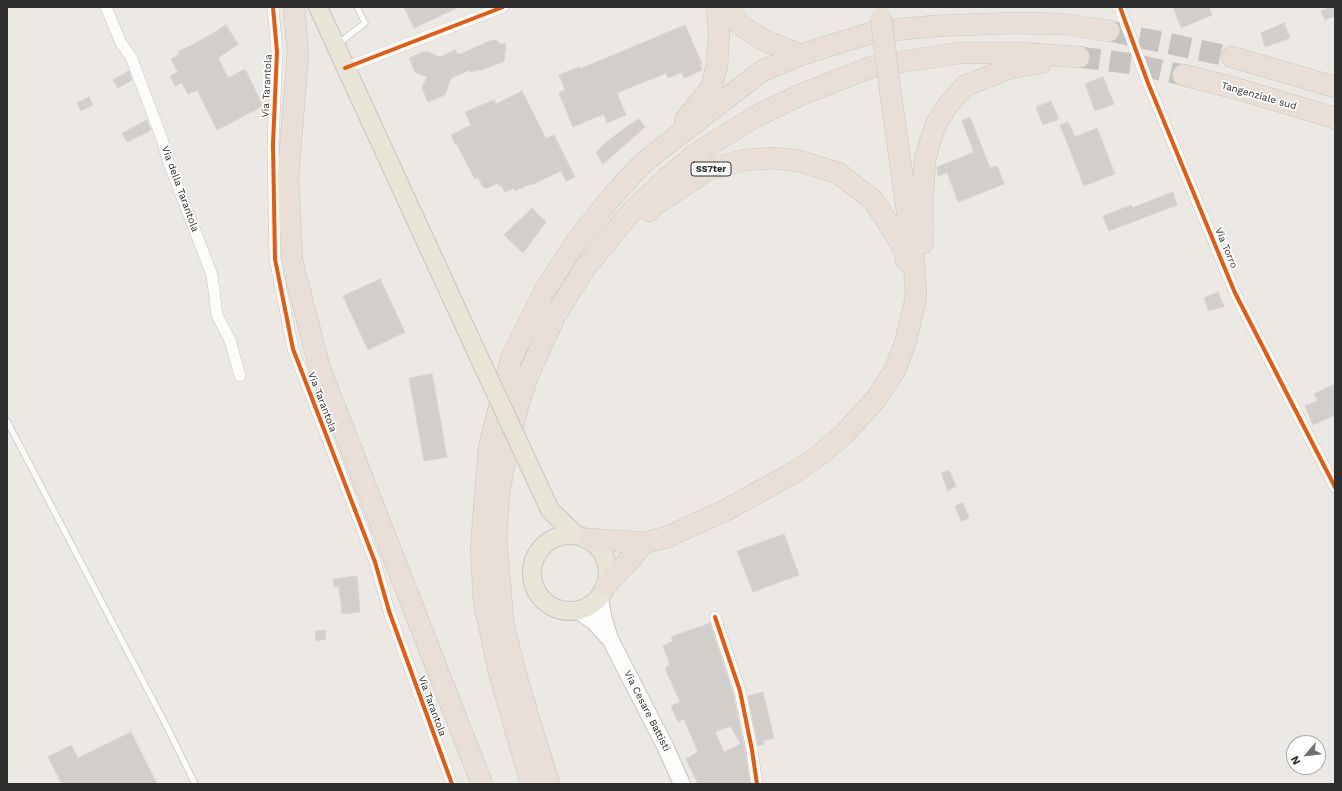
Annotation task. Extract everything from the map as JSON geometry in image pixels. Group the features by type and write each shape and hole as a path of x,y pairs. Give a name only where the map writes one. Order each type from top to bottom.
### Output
{"highway":[{"path":"294,7 298,54 288,177 292,262 320,369 482,784"},
{"path":"658,151 711,88 717,66 719,33 717,7"},
{"path":"727,7 740,25 764,40 800,55"},
{"path":"880,13 914,262 916,293"},
{"path":"531,784 499,672 484,602 480,548 489,448 512,359 545,290 576,242 609,200 640,166 762,71 800,55 874,32 934,26 1013,23 1064,24 1109,31"},
{"path":"549,784 517,679 503,622 496,537 499,493 509,441 519,402 529,373 555,316 584,268 631,212 666,179 697,153 753,118 800,96 874,66 959,53 1020,53 1079,57 1010,68 965,86 948,105 935,126 925,159 922,208 924,252 915,302 905,344 895,370 876,399 845,433 821,454 794,472 726,510 667,537 644,543 582,537"},
{"path":"1232,57 1335,87"},
{"name":"Tangenziale sud","path":"1183,75 1238,89 1335,118"},
{"name":"SS7ter","path":"529,373 601,269 653,206 707,170 744,160 774,158 799,161 838,172 873,200 896,235 904,250 916,293"},
{"path":"603,590 644,543"}],"main road":[{"path":"318,7 550,510 582,537 598,548 605,559 608,572 603,590 589,605 576,610 564,610 552,606 542,598 535,588 532,576 533,564 538,552 546,543 560,536 582,537"},
{"path":"546,543 550,510"},
{"name":"Via Cesare Battisti","path":"603,590 603,616 610,639 665,746 682,784"},
{"name":"Via Cesare Battisti","path":"576,610 594,622 610,639"}],"street":[{"name":"Via della Tarantola","path":"106,7 121,43 131,57 162,139 167,158 212,275 218,315 230,340 240,376"},
{"name":"Via Tarantola","path":"273,7 277,52 273,144 275,259 293,349 375,562 389,611 452,784"},
{"path":"345,68 503,7"},
{"name":"Via Torro","path":"1120,7 1148,83 1235,293 1335,487"},
{"path":"715,617 740,691 757,784"}],"lane":[{"path":"336,46 365,24 357,7"},
{"path":"7,421 166,725 194,784"}],"building":[{"path":"404,7 459,7 414,28"},
{"path":"1173,7 1209,7 1212,15 1181,28"},
{"path":"1335,7 1335,16 1325,20 1321,11"},
{"path":"1284,23 1290,38 1265,47 1261,33"},
{"path":"226,25 238,44 218,58 228,78 245,69 263,106 217,130 197,90 188,94 182,83 175,86 170,76 178,72 171,59 179,55 178,52"},
{"path":"685,25 702,64 700,65 702,70 684,78 682,72 668,78 666,73 617,93 626,115 607,123 604,114 573,127 559,93 565,90 559,75 579,67 580,69"},
{"path":"492,40 498,41 498,43 506,44 504,61 480,71 479,69 471,72 470,70 451,78 445,95 428,102 422,88 427,77 415,72 409,58 426,51 440,57 455,50 458,55"},
{"path":"129,71 132,80 118,88 113,80"},
{"path":"1103,77 1114,104 1095,111 1085,84"},
{"path":"522,91 546,139 554,135 575,177 566,181 561,171 515,191 514,188 505,192 498,183 487,188 483,187 478,177 475,179 451,135 471,125 465,112 494,100 496,104"},
{"path":"89,97 93,105 81,111 77,103"},
{"path":"1051,101 1059,119 1043,125 1036,107"},
{"path":"970,117 990,168 997,166 1004,184 958,202 947,172 938,176 937,167 974,152 962,121"},
{"path":"639,119 645,127 603,164 596,152 630,124"},
{"path":"147,120 151,130 127,142 122,133"},
{"path":"1068,122 1075,137 1097,128 1115,174 1084,186 1060,125"},
{"path":"1173,192 1177,205 1109,231 1103,216 1131,205 1132,208"},
{"path":"532,208 546,222 523,253 504,235"},
{"path":"380,279 405,332 368,350 343,296"},
{"path":"1218,292 1224,306 1209,311 1204,298"},
{"path":"432,374 447,457 424,461 409,378"},
{"path":"1335,384 1335,415 1313,425 1305,406 1318,401 1314,394"},
{"path":"949,470 956,486 948,491 941,473"},
{"path":"963,503 969,518 961,521 955,506"},
{"path":"784,534 799,575 753,592 737,551"},
{"path":"357,576 360,612 342,614 339,587 334,587 333,579"},
{"path":"710,623 733,693 750,784 698,784 686,759 698,752 684,719 678,722 671,706 680,702 665,668 670,665 663,646 673,641 671,637","holes":["730,726 741,744 724,752 715,732"]},
{"path":"325,630 326,639 316,641 315,631"},
{"path":"763,692 774,738 763,741 764,744 758,746 748,696"},
{"path":"131,732 157,784 62,784 48,757 71,745 78,758"}],"tunnel":[{"path":"1109,31 1232,57"},
{"path":"1079,57 1133,64 1183,75"}],"cycle path":[{"path":"273,7 277,52 273,144 275,259 293,349 375,562 389,611 452,784"},
{"path":"345,68 503,7"},
{"path":"1120,7 1148,83 1235,293 1335,487"},
{"path":"715,617 740,691 757,784"}]}
